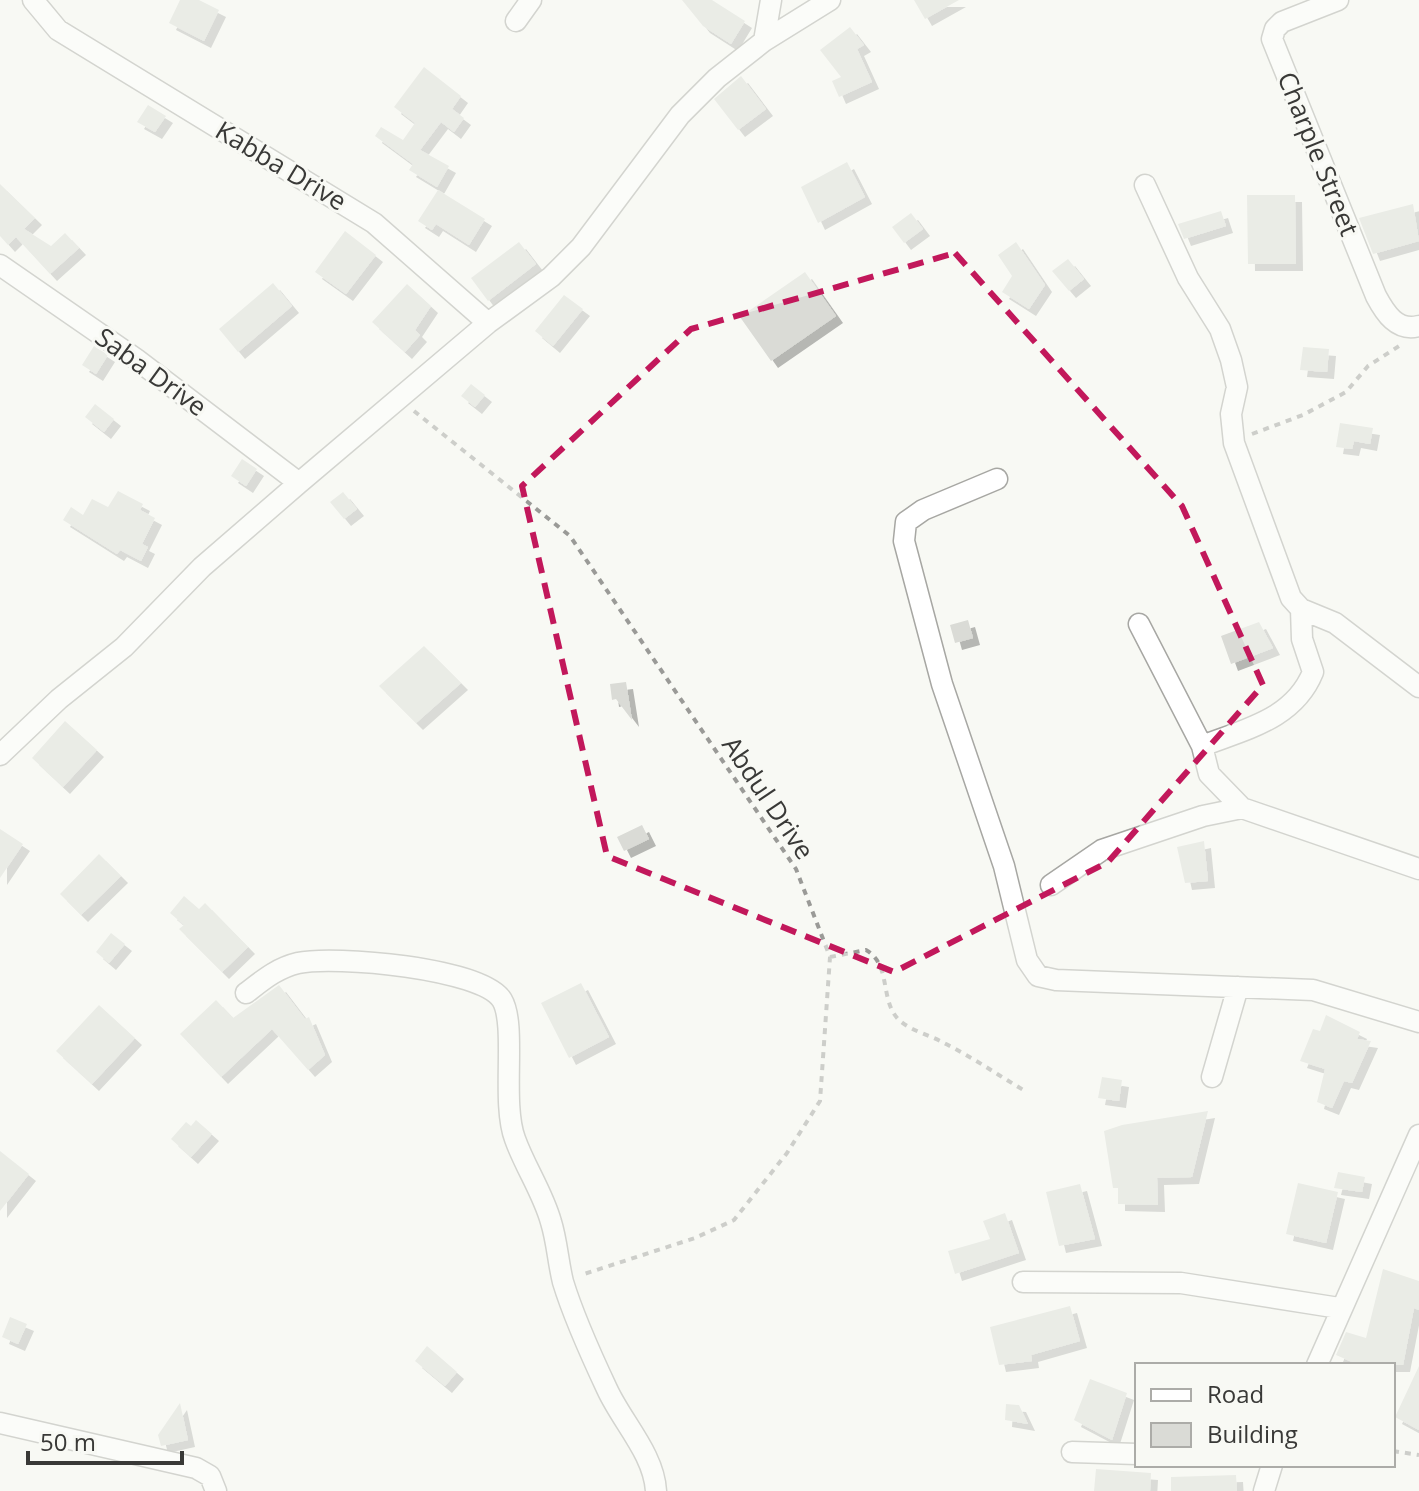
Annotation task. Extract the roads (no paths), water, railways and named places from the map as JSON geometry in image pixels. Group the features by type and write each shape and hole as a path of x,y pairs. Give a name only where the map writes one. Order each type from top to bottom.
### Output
{"street":[{"name":"Kabba Drive","path":"33,0 58,30 374,223 488,323"},
{"path":"516,21 531,0"},
{"path":"764,41 771,0"},
{"path":"0,755 59,699 124,647 202,567 488,323 530,295 581,247 680,115 717,78 764,41 830,0"},
{"name":"Charple Street","path":"1338,0 1282,22 1275,29 1272,39 1376,296 1386,314 1400,326 1416,327"},
{"path":"1145,185 1188,278 1220,329 1231,360 1237,387 1231,414 1234,443 1282,582 1301,609 1335,623 1419,687"},
{"name":"Saba Drive","path":"0,265 136,359 299,483"},
{"path":"997,479 923,510 906,522 904,541 942,684 1004,866 1027,960 1038,976 1056,980 1313,990 1419,1022"},
{"path":"1202,746 1267,722 1304,694 1313,672 1302,639 1301,609"},
{"path":"1139,624 1202,746 1209,774 1242,808 1419,869"},
{"path":"1051,885 1102,850 1203,816 1242,808"},
{"path":"246,993 272,972 318,960 445,973 482,984 502,1000 507,1022 509,1116 514,1138 551,1221 563,1281 607,1390 655,1472 656,1491"},
{"path":"1212,1077 1238,987"},
{"path":"1318,1363 1339,1308 1419,1135"},
{"path":"1023,1282 1181,1283 1339,1308"},
{"path":"0,1423 196,1468 210,1476 216,1491"},
{"path":"1072,1452 1135,1454"},
{"path":"1264,1491 1271,1467"}]}
